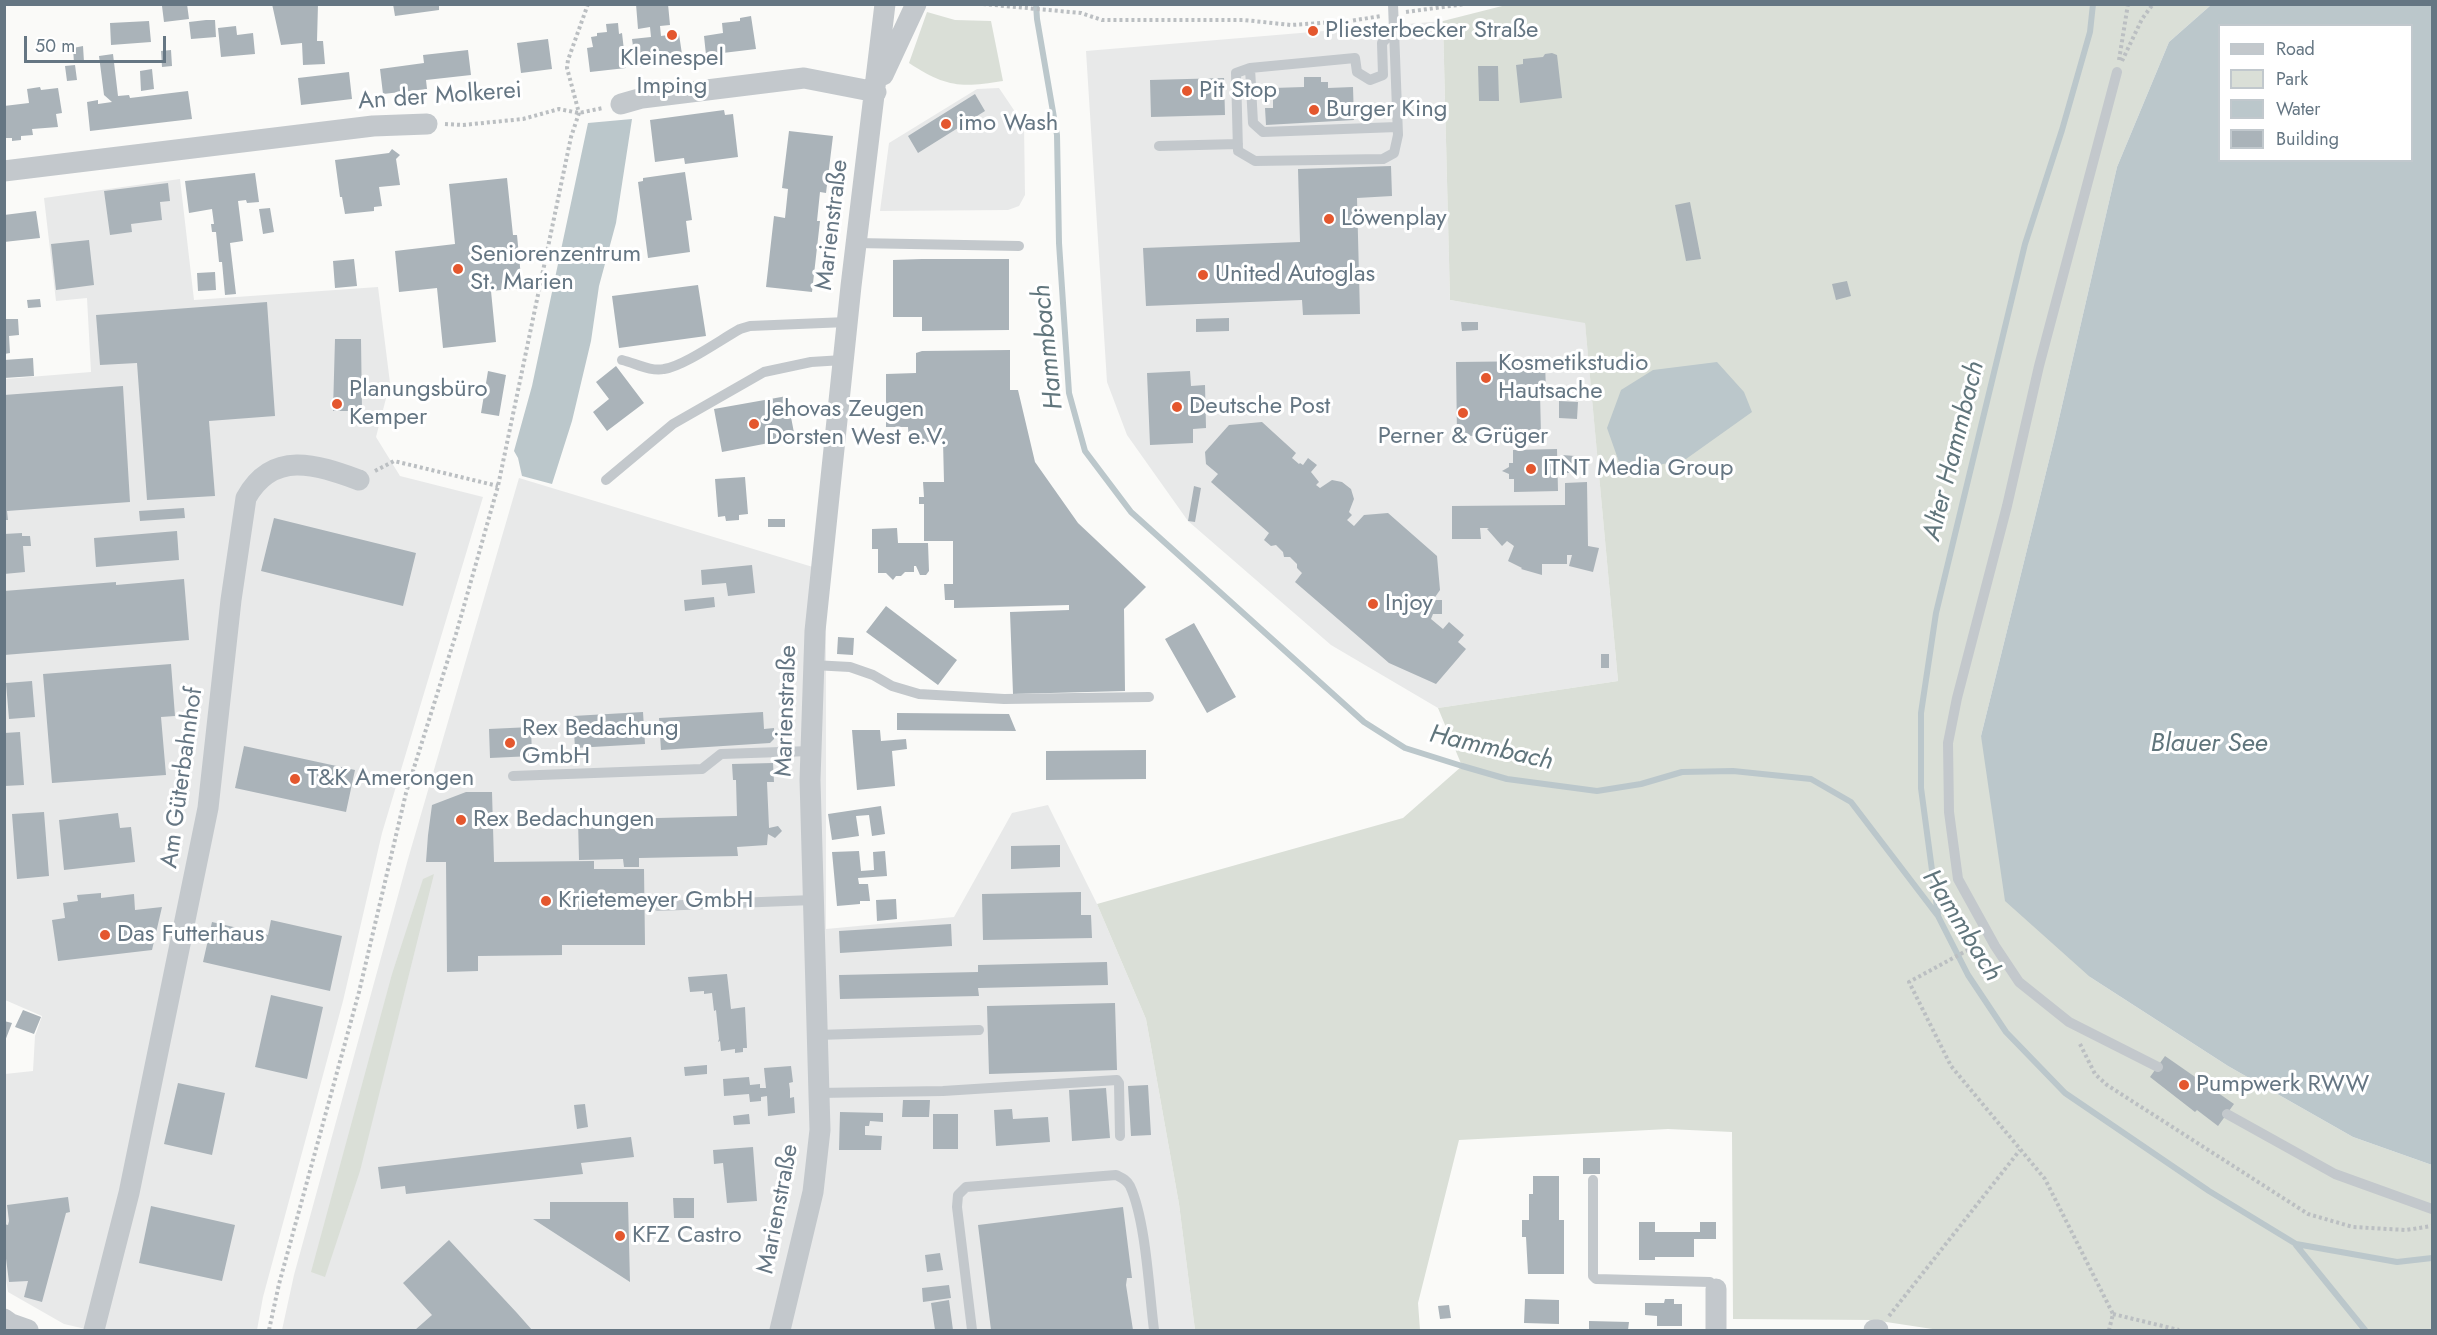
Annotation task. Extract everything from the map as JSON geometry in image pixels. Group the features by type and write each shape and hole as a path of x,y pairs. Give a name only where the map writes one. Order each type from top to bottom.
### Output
{"street":[{"name":"Marienstraße","path":"780,1330 813,1192 820,1130 811,751 814,631 847,322 885,4"},
{"name":"Marienstraße","path":"876,92 916,4"},
{"path":"621,104 642,98 804,78 876,92"},
{"name":"An der Molkerei","path":"4,171 373,126 427,124"},
{"name":"Am Güterbahnhof","path":"94,1330 129,1193 208,808 231,600 246,498 253,485 263,476 280,468 297,465 315,465 359,480"},
{"path":"1716,1289 1716,1330"},
{"path":"4,1319 10,1324 28,1330"}],"lane":[{"path":"1394,9 1397,127 1394,153 1383,159 1255,160 1238,151 1236,74 1250,68 1354,58 1357,72 1370,80 1383,75 1382,43 1394,30"},
{"path":"1250,68 1253,123 1263,132 1397,127"},
{"path":"2117,72 2039,366 2007,506 1957,698 1948,743 1949,812 1958,879 1995,946 2019,981 2069,1022 2158,1067"},
{"path":"1159,146 1238,144"},
{"path":"856,243 1019,246"},
{"path":"622,360 653,369 664,369 677,365 740,329 750,326 847,322"},
{"path":"606,480 673,424 764,372 811,362 843,360"},
{"path":"813,665 850,667 907,692 937,696 1004,699 1149,697"},
{"path":"513,776 702,769 721,754 811,751"},
{"path":"658,906 813,900"},
{"path":"816,1035 978,1030"},
{"path":"818,1093 943,1091 1117,1080 1119,1083 1120,1136"},
{"path":"2227,1114 2336,1174 2433,1209"},
{"path":"972,1330 957,1207 958,1195 966,1187 1116,1175 1127,1181 1138,1212 1154,1330"},
{"path":"1593,1180 1593,1276 1596,1279 1710,1282 1716,1289"}],"path":[{"path":"269,1330 282,1272 359,992 406,793 456,634 498,486 571,137 579,113 567,68 588,4"},
{"path":"983,4 1081,14 1102,20 1244,20 1291,25 1350,21 1394,9 1465,4"},
{"path":"2117,72 2128,4"},
{"path":"2117,72 2142,19 2153,4"},
{"name":"An der Molkerei","path":"427,124 463,125 523,118 559,109 579,113 621,104"},
{"path":"359,480 394,461 498,486"},
{"path":"1979,945 1909,982 1951,1066 2045,1179 2114,1314 2109,1330"},
{"path":"2069,1022 2095,1074 2107,1085 2308,1214 2353,1227 2406,1230 2433,1226"},
{"path":"1876,1330 2020,1150"},
{"path":"2114,1314 2179,1330"}],"shaded area":[{"path":"1443,21 1450,300 1585,322 1618,681 1438,708 1331,645 1188,521 1127,435 1107,382 1086,51"},
{"path":"999,88 1024,125 1025,195 1019,206 1008,210 880,211 889,143 977,89"},
{"path":"180,179 194,300 378,287 390,383 376,437 400,476 483,497 382,833 343,1001 263,1297 257,1330 90,1330 64,1324 8,1292 4,1267 5,1074 33,1071 35,1036 42,1016 5,1000 5,379 91,372 87,298 56,301 44,198"},
{"path":"519,478 826,571 826,929 954,917 1012,813 1048,805 1097,904 1146,1019 1179,1204 1195,1330 282,1330 294,1275 408,859"}],"green space":[{"path":"1510,4 2211,5 2169,42 2117,167 2055,436 1981,736 2090,977 2228,1066 2353,1137 2432,1165 2432,1330 1939,1330 1873,1320 1733,1319 1732,1132 1668,1129 1459,1140 1418,1303 1420,1330 1195,1330 1179,1204 1146,1019 1097,904 1403,818 1462,766 1438,708 1618,681 1585,323 1450,300 1443,21"},
{"path":"927,12 955,20 991,21 1003,81 975,85 954,84 933,77 909,63"},
{"path":"434,874 360,1171 325,1277 311,1272 392,974 423,879"}],"water":[{"name":"Blauer See","path":"2211,5 2432,5 2432,1165 2353,1137 2228,1066 2090,977 2005,901 1981,736 2055,436 2117,167 2169,42"},
{"path":"632,119 616,223 599,286 591,341 572,421 552,484 522,476 514,451 532,386 588,123"},
{"path":"1717,362 1744,392 1752,412 1686,459 1654,466 1619,462 1607,428 1621,390 1653,370"}],"building":[{"path":"187,4 189,19 164,22 162,6"},
{"path":"272,4 318,4 317,41 323,41 325,64 303,65 302,43 281,45"},
{"path":"393,4 439,4 439,10 395,16"},
{"name":"Kleinespel Imping","path":"636,4 668,4 670,25 660,26 661,36 668,35 668,33 669,35 679,34 683,61 636,67 632,39 651,37 650,27 638,29"},
{"path":"751,16 756,49 706,55 704,36 723,33 722,23 740,21 740,18"},
{"path":"215,20 216,37 191,39 189,22"},
{"path":"149,21 151,42 111,45 110,23"},
{"path":"618,23 619,34 622,33 626,68 590,72 587,48 593,47 591,37 597,36 597,33 607,32 606,24"},
{"path":"236,26 237,35 253,33 255,54 221,57 218,28"},
{"path":"548,39 552,69 521,73 517,43"},
{"path":"83,46 84,62 74,63 73,48"},
{"path":"171,50 172,66 162,67 161,51"},
{"path":"468,50 471,75 426,80 427,89 383,94 380,69 424,63 423,55"},
{"path":"113,54 118,96 129,95 130,98 188,91 192,119 90,131 87,102 98,100 98,104 112,102 104,95 99,56"},
{"path":"1545,54 1557,55 1562,98 1520,103 1516,65 1523,64 1523,59 1543,57"},
{"path":"75,65 77,80 67,81 65,66"},
{"path":"1478,66 1498,66 1499,101 1479,101"},
{"path":"152,69 154,89 141,91 140,71"},
{"path":"349,72 352,99 301,105 298,78"},
{"path":"1304,77 1321,77 1321,82 1328,82 1328,88 1353,87 1354,120 1266,125 1265,108 1273,108 1273,88 1304,87"},
{"path":"1224,78 1225,115 1151,117 1150,80"},
{"path":"40,87 41,90 58,88 62,113 56,114 58,127 32,129 33,135 21,136 21,140 12,141 12,138 4,138 4,106 29,103 27,89"},
{"name":"imo Wash","path":"975,94 985,111 918,153 908,136"},
{"path":"724,110 725,115 733,114 738,157 685,164 684,158 655,162 650,120"},
{"path":"789,131 833,136 826,193 820,192 817,221 820,221 812,292 766,287 774,216 785,218 788,189 782,188"},
{"path":"392,149 400,155 396,159 400,185 379,187 382,206 374,207 374,211 345,214 342,197 340,197 335,160 389,153"},
{"path":"1391,166 1392,196 1357,198 1360,314 1303,315 1302,300 1146,306 1143,248 1300,242 1298,169"},
{"path":"685,172 692,220 686,221 690,252 648,258 638,182 643,181 643,178"},
{"path":"255,173 259,202 238,201 243,241 230,243 236,294 225,295 216,232 212,232 211,224 214,224 212,209 189,213 185,181"},
{"name":"Seniorenzentrum St. Marien","path":"507,178 513,235 517,235 522,288 491,291 496,342 443,348 437,288 399,292 395,251 455,244 449,184"},
{"path":"168,183 170,201 160,202 162,220 131,224 132,232 110,235 104,191"},
{"path":"1690,202 1701,259 1686,261 1675,205"},
{"path":"270,208 274,232 263,234 259,209"},
{"path":"36,211 40,238 4,242 4,215"},
{"path":"89,240 94,285 56,290 51,244"},
{"path":"354,259 357,286 335,288 333,261"},
{"path":"1009,259 1009,330 922,331 922,317 893,317 893,260"},
{"path":"215,272 216,290 198,291 197,273"},
{"path":"1847,281 1851,296 1836,300 1832,284"},
{"path":"698,285 706,336 619,348 612,296"},
{"path":"40,299 41,307 28,308 27,300"},
{"path":"267,302 275,416 209,421 215,496 147,500 137,363 100,365 96,315"},
{"path":"1229,318 1229,331 1196,332 1196,319"},
{"path":"4,319 18,319 19,335 9,336 10,353 4,354"},
{"path":"1461,322 1478,322 1478,330 1462,331"},
{"path":"335,339 361,339 362,411 333,411"},
{"path":"1010,350 1010,390 1018,390 1035,462 1078,523 1146,587 1124,609 1125,691 1013,694 1010,612 1069,610 1069,605 954,608 954,600 945,600 944,584 953,584 953,541 924,541 924,504 919,504 919,497 924,497 923,482 944,482 943,441 909,443 908,427 886,427 886,374 916,373 916,353 922,351"},
{"path":"33,358 34,376 4,378 4,360"},
{"path":"1545,361 1546,393 1540,393 1541,435 1457,436 1456,362"},
{"path":"616,366 644,403 607,431 593,412 609,399 596,382"},
{"path":"488,371 506,375 499,416 481,413"},
{"name":"Deutsche Post","path":"1190,371 1191,386 1205,385 1206,428 1193,429 1193,443 1150,445 1147,373"},
{"path":"123,386 130,502 7,511 8,520 4,520 4,395"},
{"name":"Jehovas Zeugen Dorsten West e.V.","path":"787,396 795,438 722,452 714,409"},
{"path":"1559,401 1578,402 1577,419 1559,418"},
{"path":"1262,422 1296,453 1292,458 1299,464 1303,465 1308,458 1317,465 1311,472 1319,482 1316,485 1320,488 1332,480 1342,482 1351,489 1354,499 1349,512 1352,515 1347,520 1354,526 1364,515 1388,513 1437,556 1440,590 1433,600 1442,600 1442,614 1433,614 1431,619 1443,629 1449,622 1464,635 1458,642 1466,649 1436,684 1389,663 1295,582 1302,573 1297,568 1297,564 1290,557 1284,557 1283,552 1276,545 1271,546 1264,540 1269,533 1211,482 1218,474 1206,464 1205,452 1229,425"},
{"name":"ITNT Media Group","path":"1557,449 1558,491 1514,492 1514,479 1509,479 1509,474 1502,471 1509,467 1509,463 1513,463 1513,450"},
{"path":"1562,455 1575,456 1574,473 1562,473"},
{"path":"745,477 748,514 739,515 739,520 726,521 725,516 718,517 715,479"},
{"path":"1587,482 1588,546 1599,548 1593,572 1569,566 1572,555 1567,555 1567,564 1542,564 1542,575 1521,569 1508,561 1514,546 1507,541 1502,546 1487,529 1489,528 1480,528 1481,539 1452,539 1452,506 1565,505 1565,483"},
{"path":"1194,486 1201,488 1195,522 1188,521"},
{"path":"184,508 185,518 140,521 139,511"},
{"path":"274,518 416,553 403,606 261,571"},
{"path":"768,519 785,519 785,527 768,527"},
{"path":"897,528 898,543 928,543 929,571 926,575 920,575 916,566 914,566 914,572 905,572 893,580 886,573 878,573 878,549 872,549 872,529"},
{"path":"177,531 179,560 96,567 94,538"},
{"path":"22,533 22,536 30,536 31,546 23,546 25,572 4,574 4,534"},
{"path":"752,565 755,593 728,596 726,583 702,585 701,570"},
{"path":"184,579 189,640 4,655 4,591"},
{"path":"714,597 715,607 685,611 684,600"},
{"path":"886,606 957,660 938,685 866,632"},
{"path":"1194,623 1236,697 1207,713 1165,639"},
{"path":"838,637 854,638 853,655 837,654"},
{"path":"1601,654 1609,654 1609,668 1601,668"},
{"path":"171,664 175,716 161,717 166,775 52,783 43,674"},
{"path":"32,681 35,717 9,719 6,683"},
{"path":"643,712 645,744 575,748 573,716"},
{"path":"763,712 764,729 774,728 774,739 770,743 661,750 659,718"},
{"path":"897,713 1009,714 1016,731 897,730"},
{"name":"Rex Bedachung GmbH","path":"531,727 532,756 490,758 489,729"},
{"path":"852,730 880,730 881,741 906,739 907,749 892,751 895,786 857,790"},
{"path":"20,732 24,785 4,786 4,733"},
{"name":"T&K Amerongen","path":"244,746 355,770 346,812 235,788"},
{"path":"1146,750 1146,779 1046,780 1046,751"},
{"path":"773,763 774,782 767,782 769,828 778,826 782,831 775,838 768,834 767,845 737,847 738,856 639,858 639,867 624,867 623,859 579,860 578,820 737,816 736,780 733,780 732,764"},
{"name":"Krietemeyer GmbH","path":"466,792 492,792 494,862 594,861 594,869 644,869 645,945 562,945 562,955 478,956 478,971 447,972 446,862 426,862 428,835 432,805"},
{"path":"881,806 885,834 872,836 869,815 856,816 859,836 832,840 828,814"},
{"path":"44,812 49,876 17,879 12,814"},
{"path":"118,813 120,828 131,827 135,862 64,870 59,820"},
{"path":"1060,845 1060,867 1011,869 1011,846"},
{"path":"859,851 861,871 874,870 873,852 885,851 887,876 858,878 859,884 868,884 870,901 837,906 832,852"},
{"path":"1081,892 1081,915 1091,915 1092,938 983,940 982,894"},
{"name":"Das Futterhaus","path":"101,893 101,898 134,894 135,910 162,907 152,950 58,961 52,920 65,918 63,903 78,901 77,895"},
{"path":"896,899 897,919 877,921 876,900"},
{"path":"271,920 342,936 330,991 203,962 212,922 268,935"},
{"path":"951,924 952,946 840,953 839,931"},
{"path":"1107,962 1108,985 978,988 979,996 840,999 839,975 978,972 978,965"},
{"path":"727,974 731,1009 745,1007 747,1048 743,1048 743,1052 735,1053 735,1049 721,1051 712,993 690,992 688,977"},
{"path":"271,995 323,1007 307,1079 255,1067"},
{"path":"1115,1003 1117,1070 989,1074 987,1006"},
{"path":"23,1010 41,1017 34,1034 15,1027"},
{"path":"4,1021 12,1023 5,1041 4,1041"},
{"name":"Pumpwerk RWW","path":"2165,1056 2234,1104 2218,1126 2197,1110 2195,1112 2150,1077"},
{"path":"707,1065 707,1074 685,1076 684,1067"},
{"path":"791,1066 793,1082 789,1083 790,1098 794,1097 795,1113 768,1116 767,1096 761,1097 761,1101 750,1102 749,1094 724,1096 723,1079 749,1077 750,1085 760,1084 760,1088 766,1088 764,1068"},
{"path":"178,1083 225,1093 212,1155 164,1144"},
{"path":"1148,1085 1151,1135 1131,1136 1128,1086"},
{"path":"1106,1088 1110,1138 1072,1141 1069,1090"},
{"path":"903,1100 930,1100 929,1117 902,1117"},
{"path":"585,1104 588,1127 577,1129 574,1105"},
{"path":"1012,1109 1013,1119 1048,1117 1050,1142 996,1146 994,1110"},
{"path":"840,1112 883,1113 883,1122 870,1121 869,1126 865,1126 865,1135 882,1136 881,1150 839,1150"},
{"path":"749,1114 750,1124 734,1125 733,1116"},
{"path":"933,1114 958,1114 958,1149 933,1149"},
{"path":"631,1137 634,1157 581,1163 583,1174 406,1194 405,1186 381,1189 378,1167"},
{"path":"753,1147 757,1201 727,1203 723,1163 714,1164 713,1150"},
{"path":"1583,1158 1600,1158 1600,1174 1583,1174"},
{"path":"1533,1176 1559,1176 1559,1220 1564,1220 1564,1274 1528,1274 1526,1237 1522,1237 1522,1220 1529,1220 1529,1194 1533,1194"},
{"path":"68,1197 70,1212 66,1213 42,1302 24,1297 28,1281 9,1282 4,1243 4,1224 8,1225 9,1221 7,1205"},
{"path":"673,1198 694,1198 694,1218 674,1218"},
{"path":"550,1202 628,1202 630,1282 533,1219 550,1219"},
{"path":"151,1206 235,1225 222,1281 139,1263"},
{"path":"1123,1207 1132,1278 1127,1278 1126,1285 1133,1330 991,1330 978,1225"},
{"path":"1639,1222 1655,1222 1655,1232 1700,1232 1700,1222 1716,1222 1716,1239 1694,1239 1694,1257 1655,1257 1655,1260 1639,1260"},
{"path":"449,1240 532,1330 415,1330 432,1315 403,1283"},
{"path":"940,1253 943,1270 927,1272 925,1255"},
{"path":"949,1285 951,1298 923,1302 922,1288"},
{"path":"1525,1299 1559,1300 1559,1324 1524,1323"},
{"path":"1665,1299 1674,1299 1674,1304 1682,1304 1682,1326 1657,1326 1657,1316 1645,1315 1645,1303 1664,1303"},
{"path":"949,1300 953,1330 935,1330 931,1303"},
{"path":"1449,1305 1451,1318 1440,1319 1438,1306"},
{"path":"1589,1321 1629,1322 1628,1330 1589,1330"}],"waterway":[{"name":"Hammbach","path":"1036,4 1057,135 1059,243 1069,393 1085,451 1131,512 1364,722 1405,748 1462,766 1507,779 1597,791 1641,784 1682,772 1733,771 1811,779 1851,802 1938,916 1968,975 2006,1032 2065,1093 2209,1191 2296,1244 2397,1262 2432,1258"},
{"name":"Alter Hammbach","path":"1938,915 1921,788 1921,713 1936,613 2025,244 2062,130 2090,32 2093,4"},
{"path":"2296,1245 2365,1330"}],"place":[{"name":"Pliesterbecker Straße","path":"1313,31"},
{"name":"Kleinespel Imping","path":"672,35"},
{"name":"Pit Stop","path":"1187,91"},
{"name":"Burger King","path":"1314,110"},
{"name":"imo Wash","path":"946,124"},
{"name":"Löwenplay","path":"1329,219"},
{"name":"Seniorenzentrum St. Marien","path":"458,269"},
{"name":"United Autoglas","path":"1203,275"},
{"name":"Kosmetikstudio Hautsache","path":"1486,378"},
{"name":"Planungsbüro Kemper","path":"337,404"},
{"name":"Deutsche Post","path":"1177,407"},
{"name":"Perner & Grüger","path":"1463,413"},
{"name":"Jehovas Zeugen Dorsten West e.V.","path":"754,424"},
{"name":"ITNT Media Group","path":"1531,469"},
{"name":"Injoy","path":"1373,604"},
{"name":"Rex Bedachung GmbH","path":"510,743"},
{"name":"T&K Amerongen","path":"295,779"},
{"name":"Rex Bedachungen","path":"461,820"},
{"name":"Krietemeyer GmbH","path":"546,901"},
{"name":"Das Futterhaus","path":"105,935"},
{"name":"Pumpwerk RWW","path":"2184,1085"},
{"name":"KFZ Castro","path":"620,1236"}]}
